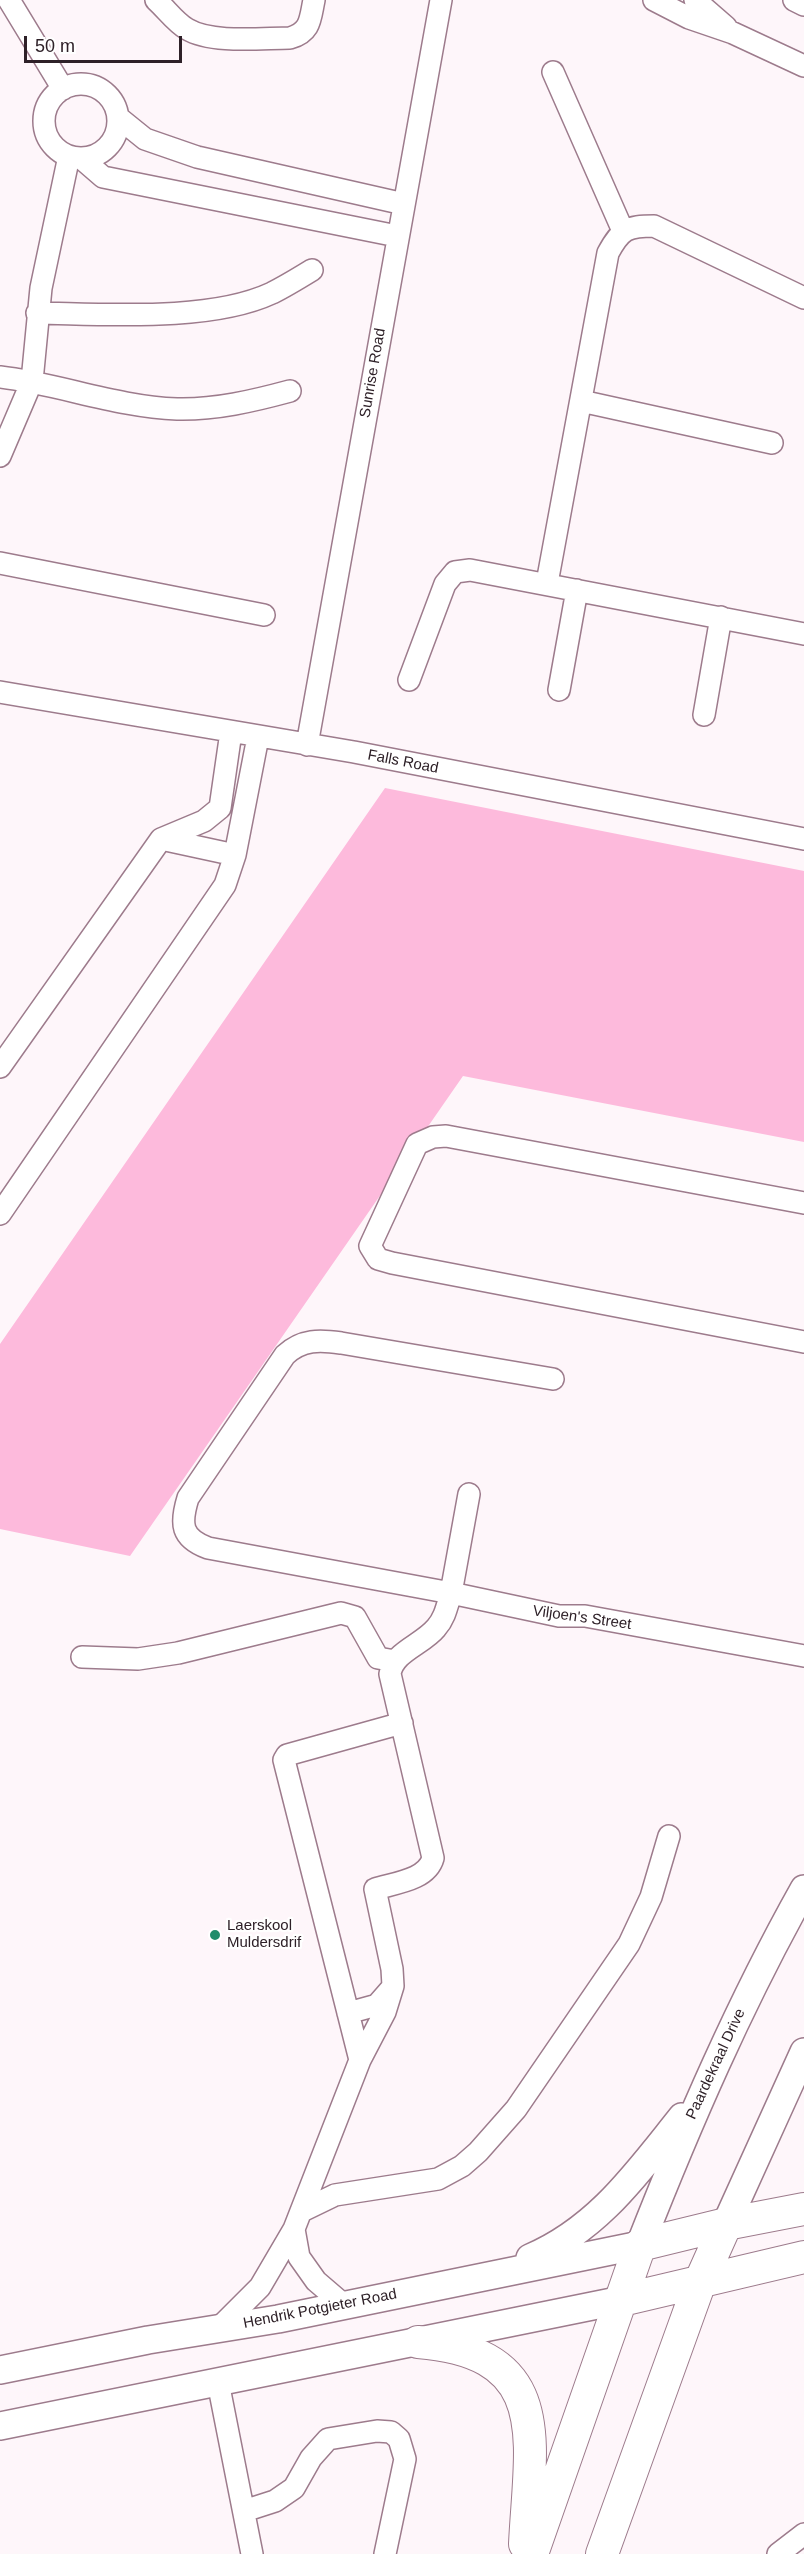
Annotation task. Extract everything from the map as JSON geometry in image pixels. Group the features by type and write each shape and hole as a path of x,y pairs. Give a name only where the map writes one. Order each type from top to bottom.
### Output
{"highway":[{"path":"532,2554 640,2245 726,2223 804,2209"},
{"path":"602,2554 700,2282 726,2223"},
{"path":"622,2300 804,2257"},
{"path":"418,2342 446,2344 475,2353 496,2366 522,2396 530,2422 524,2554"}],"main road":[{"name":"Paardekraal Drive","path":"640,2245 704,2090 766,1956 804,1889"},
{"path":"726,2223 804,2052"},
{"path":"487,2276 554,2248 591,2222 617,2198 704,2090"},
{"name":"Hendrik Potgieter Road","path":"0,2370 344,2305 640,2245"},
{"path":"0,2426 622,2300"}],"street":[{"path":"9,0 63,89"},
{"path":"156,0 185,28 199,34 279,38 302,35 309,27 314,0"},
{"name":"Sunrise Road","path":"308,745 397,236 441,0"},
{"path":"654,0 689,18 733,33 804,66"},
{"path":"695,0 733,33"},
{"path":"794,0 804,5"},
{"path":"553,72 623,231"},
{"path":"75,157 104,151 112,142 117,131 116,106 99,88 87,84 63,89 47,107 44,119 51,141 103,177 397,236"},
{"path":"118,118 145,139 196,157 404,204"},
{"path":"0,456 32,381 37,313 75,157"},
{"path":"547,583 608,253 623,231 635,226 654,226 804,298"},
{"path":"37,313 159,314 221,307 271,293 312,270"},
{"path":"0,377 32,381 116,400 176,409 220,406 290,392"},
{"path":"581,401 772,442"},
{"path":"0,563 264,615"},
{"path":"409,680 445,584 455,573 470,570 804,634"},
{"path":"559,690 578,590"},
{"path":"704,715 721,617"},
{"name":"Falls Road","path":"0,692 308,745 804,840"},
{"path":"0,1067 161,839 204,821 216,812 223,798 231,732"},
{"path":"0,1214 225,885 235,855 258,737"},
{"path":"225,777 249,783"},
{"path":"161,839 235,855"},
{"path":"804,1203 446,1136 433,1137 417,1144 370,1246 378,1259 392,1263 804,1342"},
{"name":"Viljoen's Street","path":"553,1379 318,1340 293,1347 285,1355 188,1498 183,1514 186,1534 195,1543 208,1548 451,1593 559,1616 585,1616 804,1656"},
{"path":"219,2328 261,2287 298,2220 360,2060 385,2012 393,1986 375,1889 424,1874 431,1868 433,1858 390,1674 394,1661 435,1630 444,1616 451,1593 468,1494"},
{"path":"81,1657 138,1659 178,1653 341,1614 354,1617 378,1658 394,1661"},
{"path":"360,2060 284,1758 402,1723"},
{"path":"298,2220 335,2195 438,2180 462,2166 478,2152 516,2109 629,1944 651,1897 669,1836"},
{"path":"348,2013 377,2005 393,1986"},
{"path":"298,2220 299,2257 316,2281 344,2305"},
{"path":"218,2382 252,2554"},
{"path":"244,2511 275,2501 294,2488 311,2458 328,2439 378,2431 391,2432 399,2439 405,2458 385,2554"},
{"path":"777,2554 804,2534"}],"shaded area":[{"path":"385,788 804,871 804,1142 463,1076 130,1556 0,1529 0,1344"}],"place":[{"name":"Laerskool Muldersdrif","path":"215,1935"}]}
